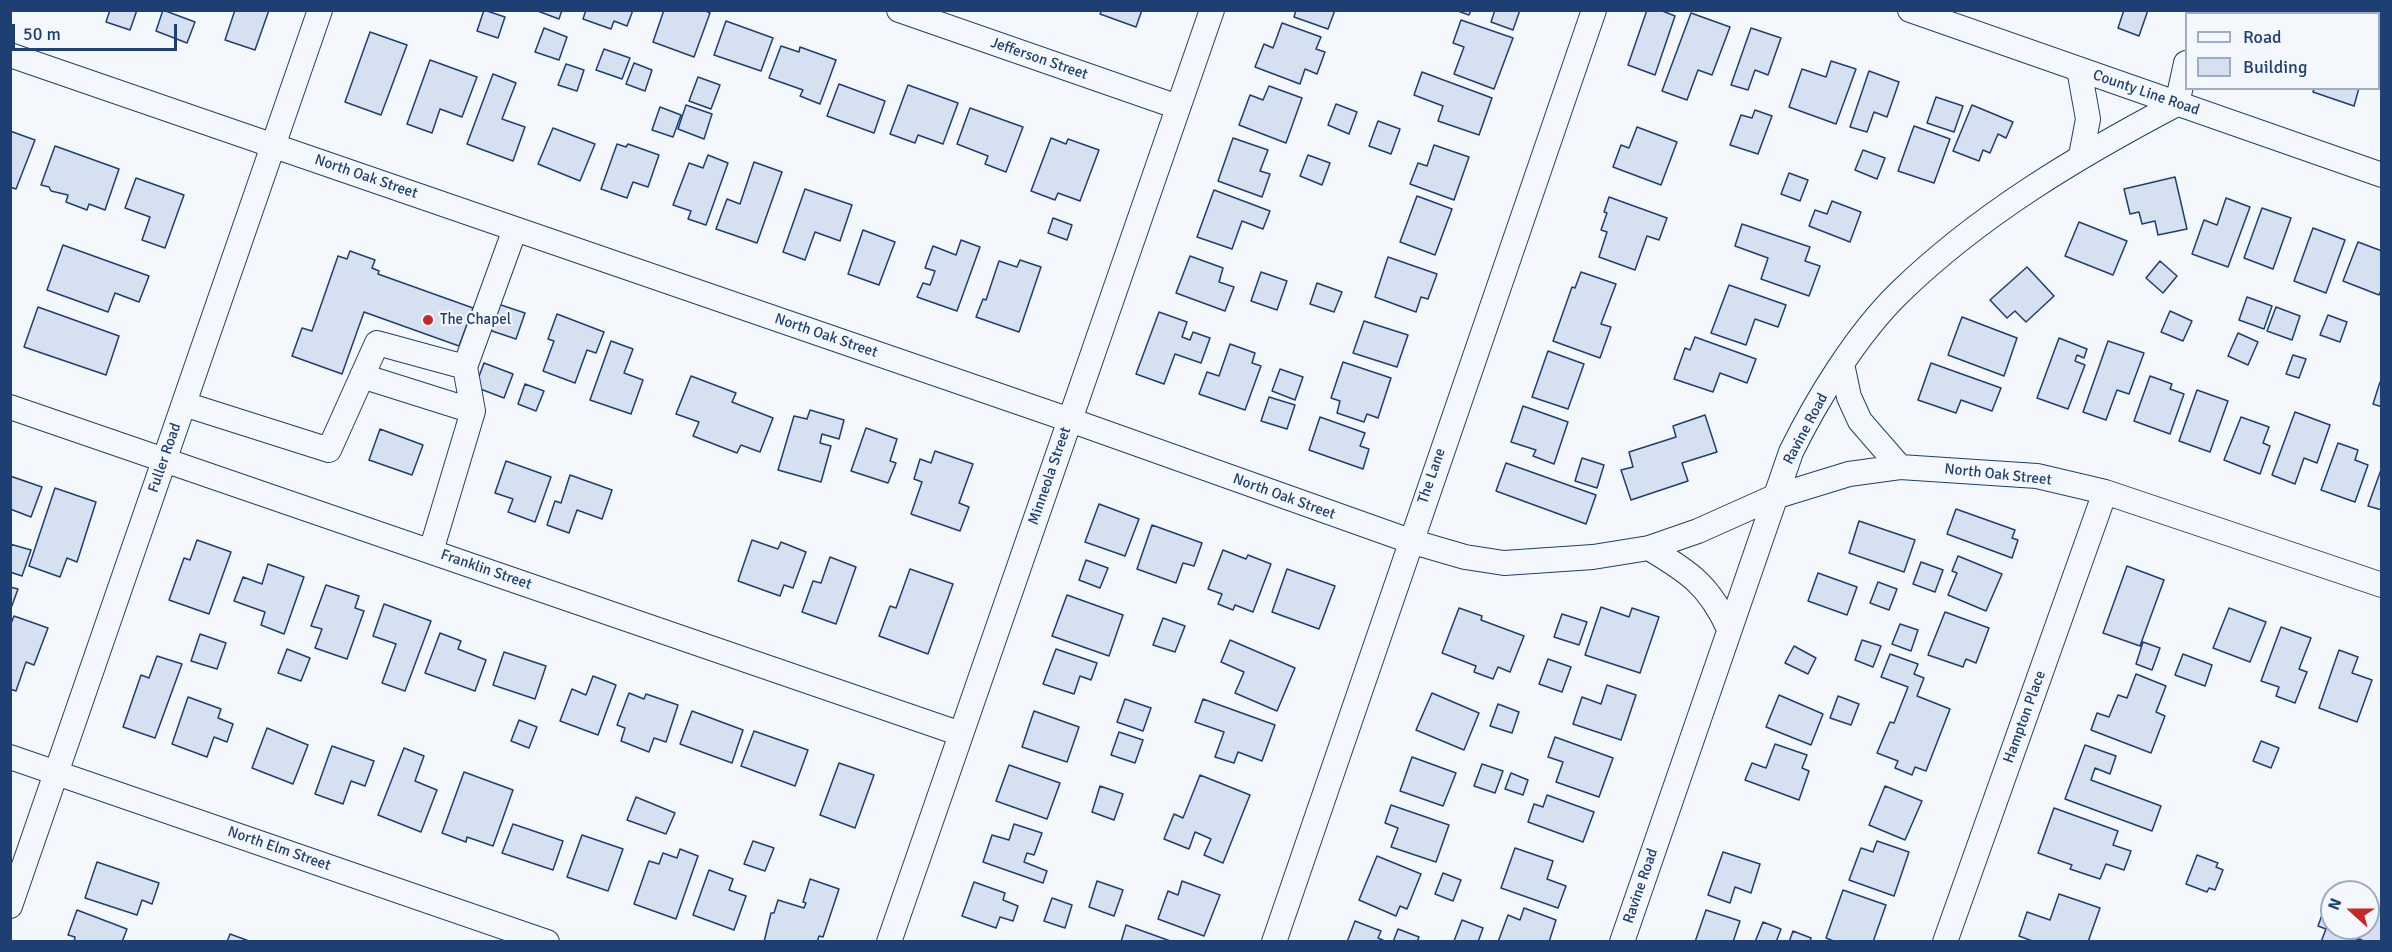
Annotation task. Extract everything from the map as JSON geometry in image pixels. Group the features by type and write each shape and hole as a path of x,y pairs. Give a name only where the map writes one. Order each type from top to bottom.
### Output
{"street":[{"name":"Fuller Road","path":"10,906 320,10"},
{"name":"Jefferson Street","path":"899,10 1178,107"},
{"name":"Minneola Street","path":"889,942 1212,10"},
{"name":"The Lane","path":"1274,942 1594,10"},
{"name":"County Line Road","path":"1910,10 2382,175"},
{"name":"North Oak Street","path":"10,55 1070,420 1410,541 1465,557 1504,563 1593,557 1649,548 1698,531 1774,497 1849,474 1900,467 2037,476 2105,492 2382,585"},
{"path":"2079,69 2088,119 2081,156"},
{"path":"2177,104 2185,71"},
{"name":"Ravine Road","path":"1622,942 1791,452 1806,421 1842,364 1897,294 1983,220 2081,156 2177,104"},
{"path":"431,551 473,411 465,367 514,229"},
{"path":"184,404 329,450 377,343 465,367"},
{"path":"1842,364 1849,397 1860,421 1900,467"},
{"path":"362,376 473,411"},
{"name":"Franklin Street","path":"10,407 962,734"},
{"name":"Hampton Place","path":"1945,942 2105,492"},
{"path":"1649,548 1686,570 1702,586 1718,604 1729,629"},
{"name":"North Elm Street","path":"10,757 547,942"}],"building":[{"path":"110,10 137,10 130,30 106,22"},
{"path":"163,10 195,22 187,43 156,31"},
{"path":"235,10 269,10 255,50 225,40"},
{"path":"484,10 505,17 498,38 477,31"},
{"path":"535,10 562,10 559,19"},
{"path":"586,10 633,10 627,26 614,21 611,29 583,19"},
{"path":"664,10 704,10 710,13 694,57 653,42"},
{"path":"1102,10 1142,10 1136,27 1100,14"},
{"path":"1296,10 1335,10 1328,29 1294,17"},
{"path":"1455,10 1471,10 1469,15"},
{"path":"1495,10 1520,10 1513,30 1491,22"},
{"path":"1647,10 1660,10 1675,16 1655,75 1628,65"},
{"path":"2124,10 2148,10 2139,36 2118,28"},
{"path":"2267,10 2291,10 2290,12 2266,12"},
{"path":"2375,10 2382,10 2382,25 2380,24 2380,12 2374,12"},
{"path":"1691,13 1730,27 1712,75 1698,70 1687,100 1662,91"},
{"path":"1461,20 1513,38 1494,89 1454,74 1464,47 1453,43"},
{"path":"726,21 773,38 761,71 714,55"},
{"path":"1282,23 1321,37 1316,49 1325,52 1317,74 1305,69 1300,84 1255,67 1264,44 1273,48"},
{"path":"544,28 567,37 559,60 535,52"},
{"path":"1751,28 1781,38 1768,75 1755,70 1748,90 1731,85"},
{"path":"370,32 407,45 381,115 345,102"},
{"path":"781,46 799,52 800,47 836,60 820,104 800,96 803,90 769,78"},
{"path":"604,49 630,58 622,79 596,70"},
{"path":"430,60 477,77 462,117 440,109 432,133 407,124"},
{"path":"1831,61 1856,69 1836,124 1789,107 1802,69 1826,77"},
{"path":"634,63 652,70 645,91 626,84"},
{"path":"566,64 584,70 577,91 558,85"},
{"path":"1869,71 1899,82 1887,117 1874,112 1867,132 1850,127"},
{"path":"1422,72 1492,98 1479,135 1438,121 1443,106 1414,95"},
{"path":"493,74 516,83 502,119 525,127 513,161 467,144"},
{"path":"698,77 720,85 711,109 689,101"},
{"path":"839,84 885,101 874,133 827,116"},
{"path":"908,85 958,103 943,144 918,135 915,143 890,134"},
{"path":"1269,86 1302,98 1286,143 1239,125 1250,95 1263,100"},
{"path":"2314,90 2358,90 2354,106 2313,92"},
{"path":"1936,97 1963,106 1954,132 1927,123"},
{"path":"1336,104 1357,112 1349,134 1328,125"},
{"path":"686,105 712,114 704,139 678,129"},
{"path":"1972,105 2013,122 2006,138 1998,134 1990,153 1983,150 1979,161 1953,151"},
{"path":"660,107 681,115 673,137 652,130"},
{"path":"970,108 1023,127 1006,172 985,164 988,156 957,144"},
{"path":"1755,110 1772,116 1758,154 1730,145 1741,115 1752,118"},
{"path":"1378,121 1400,129 1391,154 1369,146"},
{"path":"1914,126 1950,139 1934,183 1898,171"},
{"path":"1637,127 1677,142 1661,185 1613,167 1621,145 1629,148"},
{"path":"553,128 595,144 580,181 538,164"},
{"path":"10,131 35,140 16,189 10,187"},
{"path":"1051,138 1066,144 1068,139 1099,150 1080,201 1058,193 1055,200 1031,191"},
{"path":"1233,138 1268,150 1260,171 1270,174 1262,197 1218,181"},
{"path":"617,144 626,147 628,144 659,155 648,187 633,182 627,198 601,189"},
{"path":"1434,145 1469,157 1454,200 1410,184 1418,163 1427,166"},
{"path":"55,146 119,169 105,210 89,204 87,210 66,202 68,195 51,191 49,187 41,185"},
{"path":"1863,150 1885,158 1877,179 1855,170"},
{"path":"708,155 728,163 706,225 688,219 691,211 673,205 689,163 703,168"},
{"path":"1308,155 1330,163 1322,185 1300,176"},
{"path":"754,162 782,172 757,243 716,229 727,199 740,204"},
{"path":"1789,173 1808,180 1800,201 1781,194"},
{"path":"2175,177 2187,229 2158,235 2155,221 2142,224 2139,212 2130,214 2124,189"},
{"path":"136,178 184,195 165,248 142,240 150,217 125,208"},
{"path":"805,189 852,205 840,241 815,232 805,260 783,252"},
{"path":"1214,190 1270,211 1263,229 1242,221 1232,249 1197,237"},
{"path":"1417,196 1452,209 1435,255 1400,242"},
{"path":"1609,197 1667,218 1659,240 1647,236 1635,270 1599,257 1607,232 1601,230 1607,213 1604,212"},
{"path":"2226,198 2250,207 2228,267 2192,254 2204,220 2217,225"},
{"path":"1832,201 1861,212 1850,242 1809,226 1815,210 1827,214"},
{"path":"2262,208 2291,218 2273,269 2244,258"},
{"path":"1053,218 1072,225 1067,240 1048,233"},
{"path":"2079,222 2127,241 2113,275 2065,256"},
{"path":"1742,224 1810,247 1805,261 1820,266 1809,296 1761,279 1768,258 1735,246"},
{"path":"2313,228 2345,240 2326,293 2294,281"},
{"path":"863,230 895,242 879,285 848,274"},
{"path":"961,240 980,247 957,311 917,297 923,283 930,285 935,271 925,268 933,246 956,255"},
{"path":"2358,242 2382,251 2382,288 2379,295 2343,281"},
{"path":"63,245 149,276 139,302 115,293 108,312 47,290"},
{"name":"The Chapel","path":"350,251 375,260 372,268 379,271 378,274 473,308 459,346 364,312 342,374 292,356 302,328 312,331 338,256 347,259"},
{"path":"1190,256 1223,268 1219,282 1234,287 1225,311 1176,293"},
{"path":"1388,257 1437,274 1428,299 1421,297 1416,312 1375,297"},
{"path":"1020,260 1041,267 1019,332 976,317 983,299 986,300 999,261 1017,267"},
{"path":"2160,261 2177,276 2163,293 2146,278"},
{"path":"2027,267 2054,296 2026,322 2015,311 2007,318 1990,300"},
{"path":"1261,272 1287,281 1277,310 1251,301"},
{"path":"1581,272 1616,284 1601,324 1611,327 1600,358 1553,341 1572,287 1575,288"},
{"path":"1317,283 1342,292 1334,312 1310,304"},
{"path":"1729,285 1786,305 1778,327 1755,319 1746,345 1711,333"},
{"path":"2247,297 2272,306 2264,329 2239,320"},
{"path":"495,303 525,313 516,339 486,329"},
{"path":"38,307 119,336 106,375 24,347"},
{"path":"2276,307 2300,316 2292,340 2267,331"},
{"path":"2170,311 2192,321 2183,341 2161,332"},
{"path":"1159,312 1187,322 1182,337 1190,340 1193,332 1210,338 1201,363 1175,354 1164,384 1136,374"},
{"path":"557,314 604,332 596,353 587,350 575,383 543,371 554,341 548,339"},
{"path":"2328,315 2347,322 2340,342 2320,335"},
{"path":"1962,317 2017,338 2004,376 1948,355"},
{"path":"1364,321 1408,335 1397,367 1353,353"},
{"path":"2238,333 2258,342 2248,365 2228,356"},
{"path":"1695,337 1756,359 1747,383 1720,373 1713,392 1674,379 1685,348 1690,350"},
{"path":"2059,338 2087,349 2084,358 2077,355 2075,361 2085,365 2068,409 2037,398"},
{"path":"611,341 633,349 624,373 643,380 631,414 590,400"},
{"path":"2108,341 2144,353 2129,394 2117,390 2106,420 2083,412"},
{"path":"1230,344 1255,353 1252,363 1261,366 1245,410 1199,394 1207,372 1219,376"},
{"path":"1548,351 1584,364 1568,409 1532,397"},
{"path":"2293,355 2306,359 2299,378 2286,374"},
{"path":"1343,362 1391,378 1378,418 1367,414 1364,422 1337,413 1340,401 1331,398"},
{"path":"484,363 513,374 504,398 475,387"},
{"path":"1931,363 2001,388 1992,411 1961,400 1956,413 1918,400"},
{"path":"1280,369 1303,377 1295,400 1272,391"},
{"path":"691,376 736,393 732,402 773,418 760,452 741,445 737,453 693,436 699,422 676,414"},
{"path":"2150,376 2172,384 2170,389 2184,394 2170,434 2134,421"},
{"path":"2380,382 2382,383 2382,407 2373,404"},
{"path":"525,384 544,391 536,411 518,404"},
{"path":"2197,390 2228,401 2210,452 2179,441"},
{"path":"1269,397 1295,405 1287,429 1261,421"},
{"path":"1523,406 1568,422 1554,464 1533,456 1536,450 1511,442"},
{"path":"810,410 844,420 839,439 822,434 820,443 831,446 821,482 778,470 794,416 807,419"},
{"path":"2295,412 2330,425 2317,463 2304,458 2295,484 2272,475"},
{"path":"1705,415 1717,452 1682,463 1688,481 1631,500 1621,470 1633,467 1629,452 1676,437 1673,426"},
{"path":"1320,417 1365,433 1360,446 1369,449 1363,469 1309,450"},
{"path":"2241,417 2269,427 2263,443 2270,446 2260,474 2224,460"},
{"path":"866,428 897,439 890,461 896,463 888,483 851,471"},
{"path":"380,429 423,445 412,475 369,460"},
{"path":"2338,443 2358,450 2355,460 2368,465 2355,502 2321,490"},
{"path":"935,451 973,464 959,503 969,507 960,531 911,514 922,482 914,479 920,459 931,463"},
{"path":"1582,458 1604,465 1597,488 1575,481"},
{"path":"506,461 551,477 535,522 508,512 513,499 495,493"},
{"path":"1506,463 1596,495 1586,524 1496,491"},
{"path":"2382,467 2382,510 2368,506"},
{"path":"570,475 612,490 602,519 577,510 569,533 547,525 555,501 561,503"},
{"path":"10,476 42,487 31,517 10,509"},
{"path":"55,488 96,502 77,562 67,558 60,577 29,566"},
{"path":"1099,504 1139,519 1125,556 1085,542"},
{"path":"1956,509 2015,530 2012,538 2018,540 2012,558 1947,534"},
{"path":"1859,521 1915,540 1904,572 1849,553"},
{"path":"1152,525 1202,543 1194,566 1183,563 1176,583 1137,569"},
{"path":"197,540 231,552 209,614 169,600 184,558 190,560"},
{"path":"752,540 778,549 781,542 806,552 793,588 784,585 780,596 738,581"},
{"path":"10,544 31,550 22,576 10,572"},
{"path":"1223,550 1246,559 1248,555 1271,564 1253,612 1235,605 1233,610 1218,604 1222,594 1208,589"},
{"path":"1958,556 2002,574 1986,611 1948,595 1957,573 1952,571"},
{"path":"830,557 856,567 836,624 802,612 813,581 821,583"},
{"path":"1086,560 1108,568 1100,588 1079,580"},
{"path":"1921,562 1943,570 1935,592 1913,584"},
{"path":"268,564 304,577 284,634 261,625 265,612 234,601 243,577 262,584"},
{"path":"2127,566 2164,580 2140,646 2103,633"},
{"path":"910,569 953,584 928,654 879,636 890,606 896,608"},
{"path":"1287,569 1335,586 1319,629 1272,612"},
{"path":"1818,573 1857,587 1847,615 1808,601"},
{"path":"1878,582 1897,589 1889,610 1870,603"},
{"path":"326,585 359,596 355,608 364,611 347,659 315,648 322,629 311,626"},
{"path":"10,587 18,589 10,611"},
{"path":"1067,595 1123,615 1109,656 1052,636"},
{"path":"384,604 431,621 405,691 382,683 396,644 373,636"},
{"path":"1601,607 1629,617 1632,608 1659,617 1640,673 1585,655"},
{"path":"1459,608 1482,616 1481,620 1524,636 1510,672 1498,667 1493,679 1474,672 1476,666 1442,653"},
{"path":"2229,608 2266,622 2250,662 2213,648"},
{"path":"1945,612 1989,628 1976,663 1966,659 1963,667 1928,655"},
{"path":"1562,614 1587,622 1579,645 1554,637"},
{"path":"14,616 48,628 34,665 26,662 16,691 10,689 10,626"},
{"path":"1163,618 1185,626 1175,652 1153,645"},
{"path":"1900,624 1918,630 1911,651 1892,644"},
{"path":"2281,627 2311,638 2299,669 2307,672 2295,703 2276,696 2279,687 2261,681"},
{"path":"440,633 461,641 458,649 486,660 475,691 425,673"},
{"path":"200,634 226,643 217,669 191,661"},
{"path":"1230,640 1295,668 1277,711 1235,693 1244,672 1221,662"},
{"path":"1862,640 1881,646 1873,667 1855,660"},
{"path":"2143,642 2160,648 2152,670 2136,664"},
{"path":"1794,646 1816,658 1808,674 1785,663"},
{"path":"287,649 310,658 301,681 278,673"},
{"path":"1056,649 1097,663 1091,680 1080,676 1074,694 1043,684"},
{"path":"2339,650 2358,657 2352,673 2372,680 2357,722 2319,708"},
{"path":"504,652 546,666 535,699 493,685"},
{"path":"1890,654 1918,664 1914,674 1924,678 1917,696 1950,709 1926,771 1915,767 1912,775 1895,768 1898,761 1877,753 1890,722 1894,723 1908,687 1881,677"},
{"path":"2183,654 2212,665 2205,686 2175,675"},
{"path":"157,656 182,664 155,738 123,727 141,675 149,678"},
{"path":"1548,659 1571,667 1562,692 1539,684"},
{"path":"2136,674 2166,686 2156,712 2165,716 2151,753 2091,730 2097,713 2109,717 2118,695 2127,698"},
{"path":"593,676 616,685 598,735 560,721 572,689 586,695"},
{"path":"1607,685 1636,695 1621,740 1573,724 1582,697 1601,704"},
{"path":"629,693 644,699 646,694 678,705 666,742 654,738 649,752 621,741 625,728 617,725"},
{"path":"1432,693 1479,713 1464,750 1416,730"},
{"path":"1779,695 1823,714 1811,745 1766,727"},
{"path":"1838,696 1859,704 1851,725 1830,718"},
{"path":"188,697 221,709 218,718 233,724 227,742 214,737 207,757 172,744"},
{"path":"1125,699 1151,708 1143,731 1117,722"},
{"path":"1203,699 1275,725 1262,761 1238,752 1234,763 1215,757 1224,732 1195,722"},
{"path":"1498,704 1519,712 1512,733 1490,726"},
{"path":"692,711 743,730 732,763 680,744"},
{"path":"1034,711 1079,727 1067,762 1022,747"},
{"path":"519,720 537,727 529,748 511,741"},
{"path":"267,728 308,745 293,784 252,768"},
{"path":"754,731 808,750 795,786 741,766"},
{"path":"1119,732 1143,740 1135,763 1111,755"},
{"path":"1555,737 1613,758 1599,797 1556,782 1563,762 1548,757"},
{"path":"2261,741 2279,748 2271,768 2253,761"},
{"path":"1775,744 1807,755 1802,768 1809,771 1799,800 1745,780 1752,763 1766,768"},
{"path":"2085,745 2116,756 2110,774 2095,768 2091,780 2161,806 2152,831 2065,799"},
{"path":"332,746 374,761 365,786 351,781 343,804 315,794"},
{"path":"404,748 424,756 415,781 437,790 421,832 378,815"},
{"path":"1412,757 1456,773 1443,806 1400,791"},
{"path":"839,763 874,775 855,828 820,815"},
{"path":"1482,764 1503,771 1495,793 1474,786"},
{"path":"1009,765 1060,783 1047,819 996,801"},
{"path":"464,772 513,790 493,846 467,837 466,842 442,833"},
{"path":"1511,773 1528,780 1523,795 1505,789"},
{"path":"1200,775 1250,795 1223,863 1204,855 1211,839 1195,832 1189,849 1164,839 1174,814 1183,818"},
{"path":"1100,786 1123,794 1114,820 1092,812"},
{"path":"1885,786 1922,801 1905,840 1869,825"},
{"path":"1547,795 1594,812 1583,842 1528,822 1534,804 1543,807"},
{"path":"636,797 675,813 666,834 627,820"},
{"path":"1391,805 1449,825 1436,862 1391,847 1398,828 1385,823"},
{"path":"2054,808 2118,831 2113,845 2131,851 2124,870 2106,864 2100,879 2070,869 2072,865 2038,853"},
{"path":"513,824 563,841 553,870 502,853"},
{"path":"1014,824 1042,833 1034,855 1027,853 1024,862 1047,871 1043,883 983,862 992,835 1009,840"},
{"path":"582,835 623,849 608,891 567,877"},
{"path":"753,841 774,848 765,871 744,864"},
{"path":"1877,841 1909,852 1894,896 1849,880 1861,848 1873,852"},
{"path":"1515,848 1553,861 1547,879 1566,886 1558,908 1501,888"},
{"path":"680,849 698,856 676,919 634,904 649,861 659,864 663,853 677,858"},
{"path":"1723,852 1760,864 1751,893 1735,887 1730,903 1708,895"},
{"path":"2197,855 2218,863 2216,867 2223,870 2215,890 2209,888 2207,892 2186,884"},
{"path":"1377,856 1421,874 1407,909 1400,906 1396,916 1359,900"},
{"path":"97,862 159,883 152,904 142,900 137,915 85,898"},
{"path":"709,870 733,879 729,890 746,896 734,930 693,915"},
{"path":"1443,873 1461,880 1453,901 1435,894"},
{"path":"810,879 839,889 823,937 819,936 817,942 764,942 771,913 774,913 778,900 804,908 806,903 803,902"},
{"path":"1097,881 1123,890 1114,916 1089,907"},
{"path":"1182,881 1220,895 1204,936 1158,919 1168,891 1178,895"},
{"path":"974,882 1005,893 1003,900 1018,906 1013,921 1000,917 996,928 962,916"},
{"path":"1843,890 1886,905 1873,942 1836,942 1826,938"},
{"path":"2059,894 2100,908 2088,942 2035,942 2019,936 2027,912 2050,920"},
{"path":"1052,898 1072,905 1065,928 1044,921"},
{"path":"1524,908 1556,920 1549,942 1498,942 1508,915 1520,920"},
{"path":"2380,908 2382,909 2382,942 2362,940 2380,940"},
{"path":"77,910 127,929 122,942 74,942 75,937 68,935"},
{"path":"1706,910 1740,921 1733,942 1695,942"},
{"path":"1462,920 1483,928 1478,942 1454,941"},
{"path":"1355,921 1381,931 1378,938 1387,942 1347,942"},
{"path":"1763,922 1781,929 1776,942 1755,942"},
{"path":"1126,925 1173,942 1121,942"},
{"path":"1398,929 1419,937 1417,942 1393,942"},
{"path":"1793,931 1811,938 1810,942 1789,942"},
{"path":"230,934 249,941 227,942"},
{"path":"2322,940 2356,940 2356,942 2321,942"}],"place":[{"name":"The Chapel","path":"428,320"}]}
